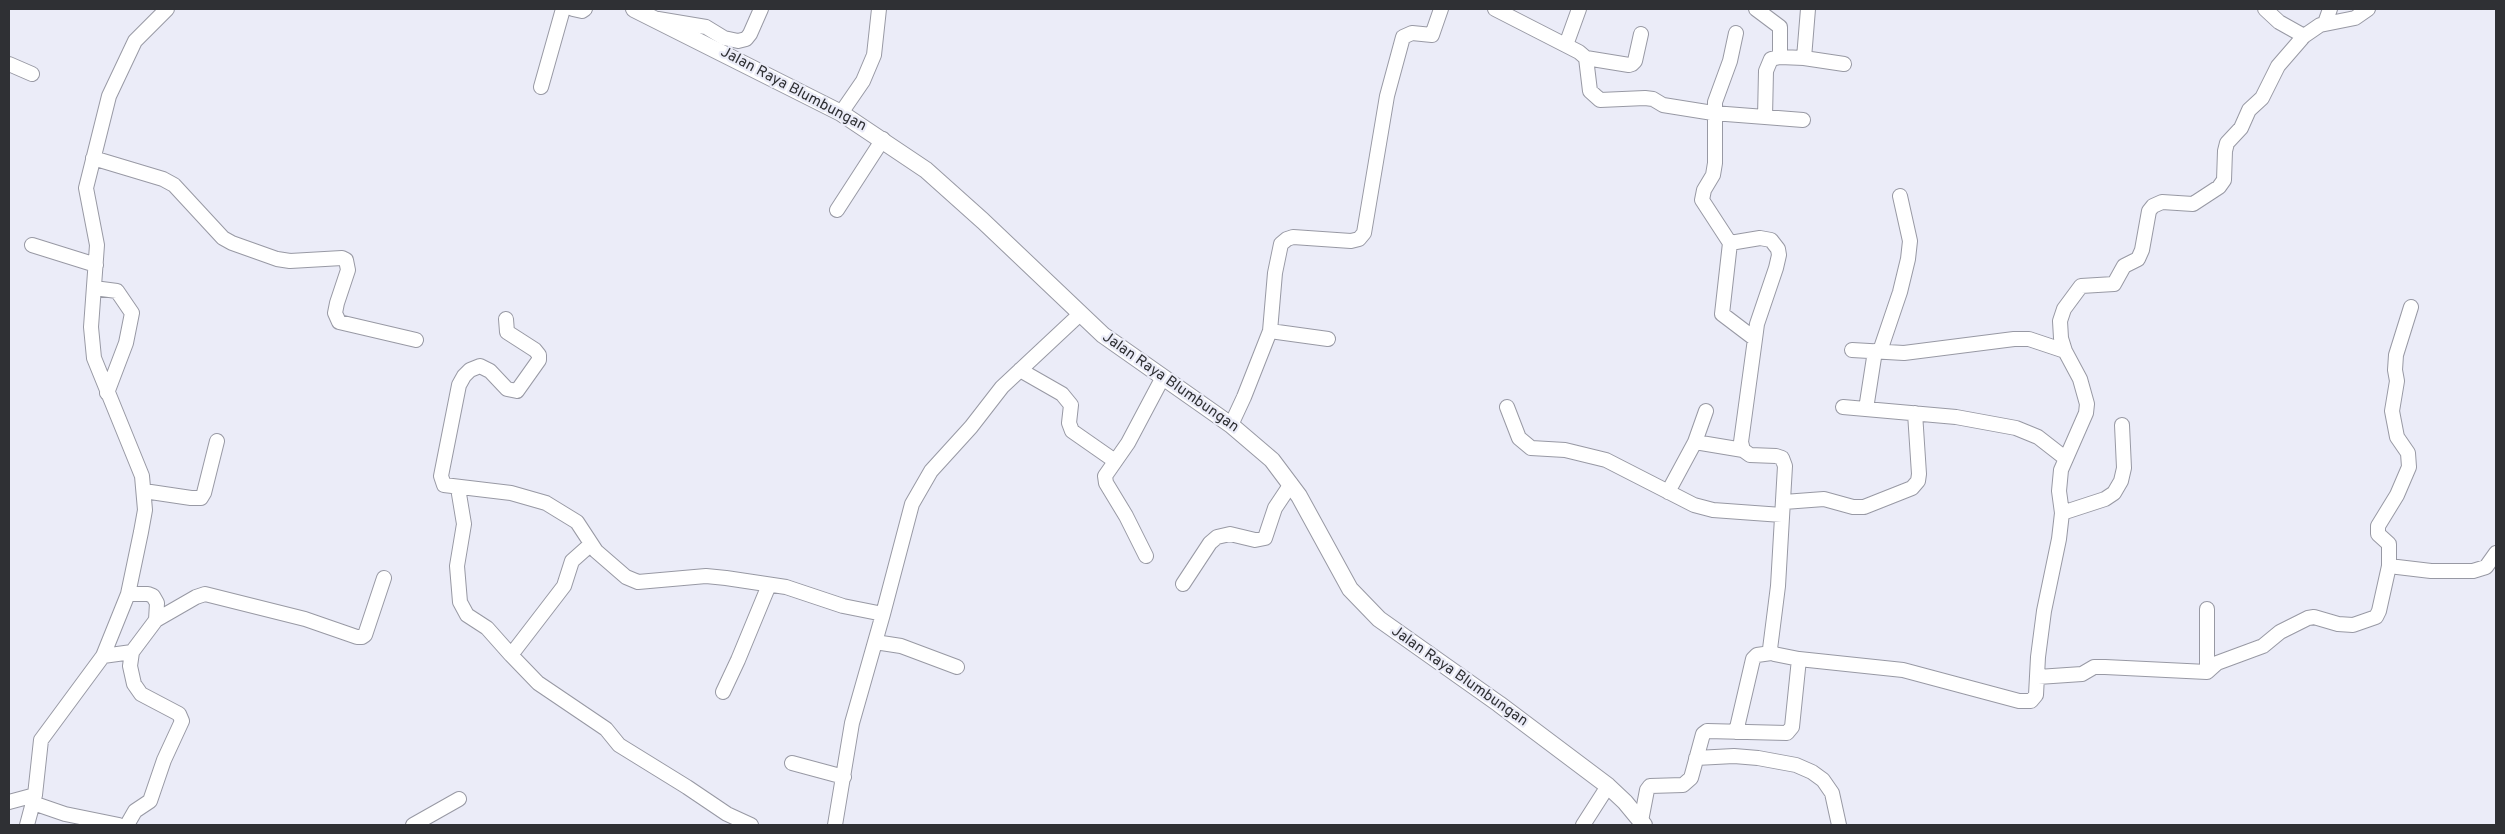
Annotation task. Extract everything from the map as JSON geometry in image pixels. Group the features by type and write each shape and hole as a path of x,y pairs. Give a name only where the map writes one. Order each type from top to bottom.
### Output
{"main road":[{"name":"Jalan Raya Blumbungan","path":"634,9 842,113 883,139 953,193 1080,315 1112,343 1230,425 1272,460 1291,484 1350,589 1378,619 1500,704 1608,786 1643,823"}],"street":[{"path":"27,825 34,799 41,740 103,656 128,594 145,510 142,476 107,393 93,351 91,327 97,245 86,188 109,96 135,41 167,9"},
{"path":"540,87 563,9"},
{"path":"573,9 582,11 585,9"},
{"path":"654,18 706,27 724,38 738,41 746,39 753,29 761,9"},
{"path":"842,113 863,81 874,55 879,9"},
{"path":"1230,425 1244,397 1270,331 1275,273 1281,244 1293,237 1351,241 1359,239 1364,233 1387,96 1403,37 1412,33 1432,35 1441,9"},
{"path":"1495,9 1586,58 1629,66 1635,61 1641,34"},
{"path":"1566,46 1579,9"},
{"path":"1756,9 1780,27 1780,57"},
{"path":"1804,58 1808,9"},
{"path":"2265,9 2279,22 2304,36"},
{"path":"2325,23 2330,9"},
{"path":"1736,732 1753,658 1756,655 1771,653 1799,659 1903,670 2026,702 2031,701 2036,695 2038,657 2044,610 2062,513 2059,491 2061,470 2086,413 2087,404 2080,379 2065,351 2060,321 2064,309 2078,288 2114,284 2124,266 2138,259 2142,250 2149,212 2152,206 2162,202 2193,204 2219,187 2224,180 2227,143 2241,128 2249,110 2262,98 2278,66 2304,36 2314,28 2325,23 2355,18 2368,9"},
{"path":"1736,33 1713,113 1715,163 1713,175 1702,196 1707,209 1730,243 1722,314 1755,339"},
{"path":"1765,117 1768,64 1772,60 1780,57 1804,58 1844,64"},
{"path":"1586,58 1590,91 1600,100 1644,98 1653,99 1663,106 1713,113 1803,120"},
{"path":"9,64 32,74"},
{"path":"837,210 883,139"},
{"path":"93,158 163,179 174,185 223,238 232,243 277,259 290,261 342,258 346,260 348,270 335,313 339,322 416,340"},
{"path":"1866,409 1878,351 1900,292 1908,258 1910,241 1900,196"},
{"path":"1730,243 1760,238 1771,240 1778,249 1776,268 1757,324 1741,442 1743,450"},
{"path":"32,245 96,265"},
{"path":"94,288 117,291 132,312 126,343 107,393"},
{"path":"2038,677 2082,674 2099,667 2208,672 2217,663 2263,646 2280,632 2314,616 2338,624 2353,625 2376,617 2389,566 2389,544 2378,534 2378,526 2398,496 2409,467 2408,453 2397,437 2392,411 2397,381 2395,370 2396,355 2411,307"},
{"path":"835,825 852,724 912,504 931,471 1002,387 1080,315"},
{"path":"506,319 507,332 536,350 539,360 517,391 507,389 490,371 480,366 470,370 464,376 458,385 441,476 444,485 511,493 546,503 577,522 590,545 626,577 638,582 706,576 786,587 843,606 883,614"},
{"path":"1270,331 1328,340"},
{"path":"1852,350 1904,353 2014,339 2030,339 2065,351"},
{"path":"1020,370 1062,394 1072,405 1069,423 1072,431 1115,461"},
{"path":"1146,556 1126,516 1106,483 1105,476 1128,443 1162,377"},
{"path":"1842,407 1970,419 2016,428 2038,437 2065,458"},
{"path":"1507,408 1519,438 1531,448 1565,450 1606,460 1668,492 1713,510 1783,509 1824,499 1853,507 1864,507 1912,488 1918,481 1919,474 1916,413"},
{"path":"1668,492 1695,442 1706,411"},
{"path":"2062,513 2105,499 2114,493 2121,482 2124,468 2122,425"},
{"path":"144,491 201,498 204,493 217,441"},
{"path":"1695,442 1743,450 1750,455 1782,458 1785,466 1778,586 1771,653"},
{"path":"1183,584 1210,543 1217,537 1230,534 1255,540 1265,538 1275,508 1291,484"},
{"path":"458,488 464,524 456,566 460,602 467,615 486,628 538,683 606,729 619,745 727,814 751,825"},
{"path":"511,655 564,586 572,561 590,545"},
{"path":"2389,566 2432,571 2472,571 2486,567 2496,554"},
{"path":"127,825 135,811 150,801 164,760 182,721 179,714 141,694 134,684 130,666 132,652 156,620 196,597 205,594 304,619 362,637 365,634 384,578"},
{"path":"723,692 769,585"},
{"path":"128,594 153,596 158,603 156,620"},
{"path":"2207,609 2208,672"},
{"path":"875,642 901,646 957,667"},
{"path":"103,656 132,652"},
{"path":"1643,823 1647,790 1650,786 1688,782 1691,778 1703,734 1707,732 1787,733 1792,727 1799,659"},
{"path":"1696,758 1734,756 1758,758 1796,765 1812,772 1823,780 1832,793 1839,825"},
{"path":"792,763 844,777"},
{"path":"1583,825 1608,786"},
{"path":"9,802 34,799 65,814 119,825"},
{"path":"413,825 459,799"}]}
